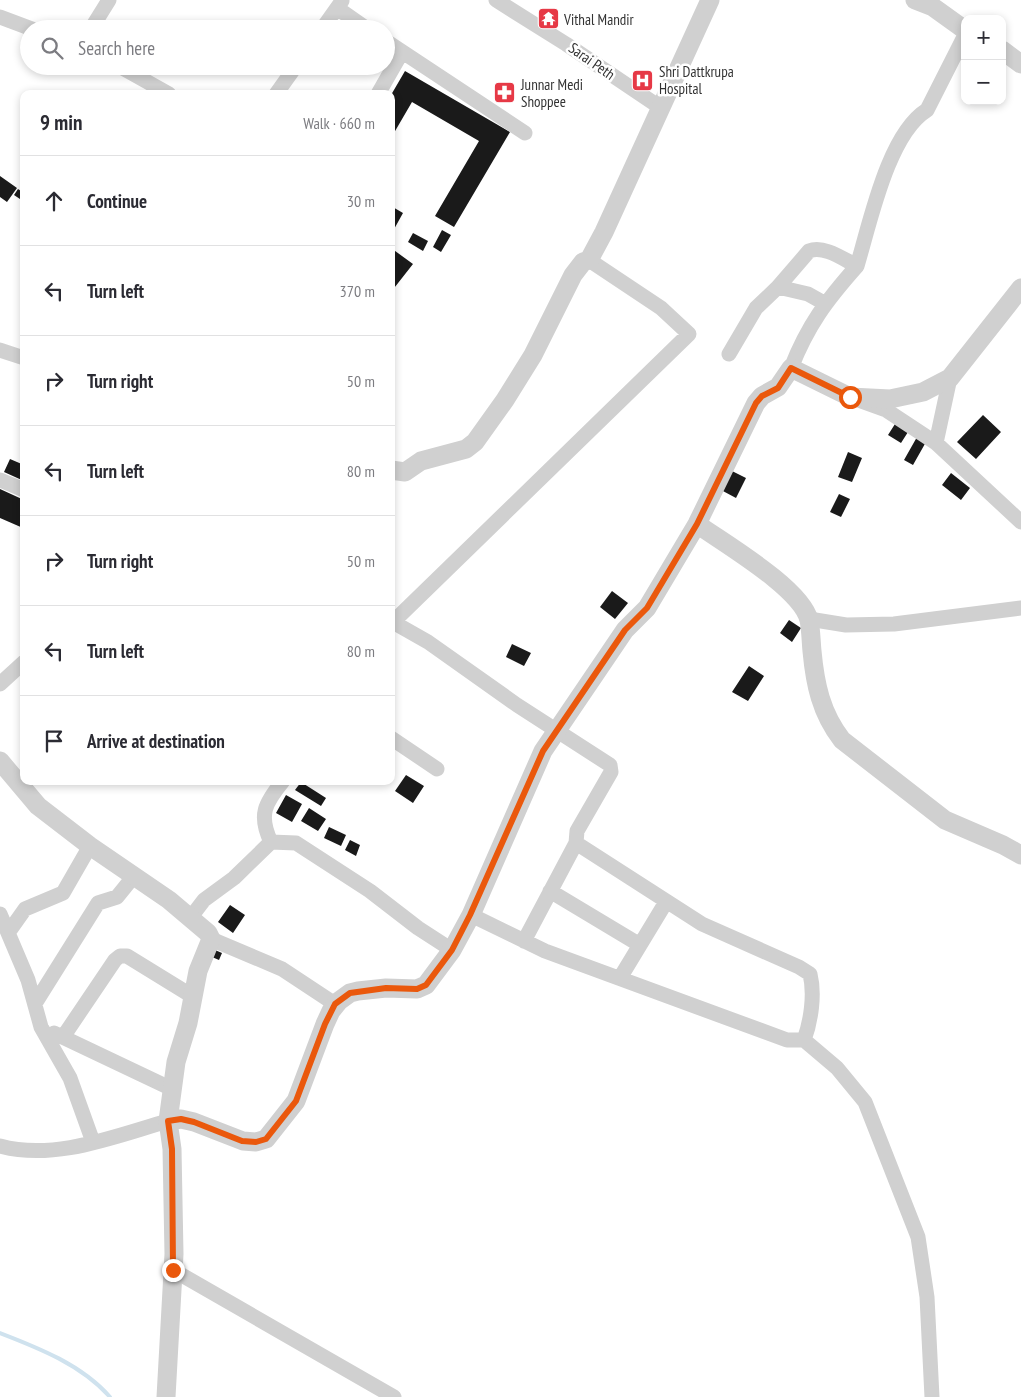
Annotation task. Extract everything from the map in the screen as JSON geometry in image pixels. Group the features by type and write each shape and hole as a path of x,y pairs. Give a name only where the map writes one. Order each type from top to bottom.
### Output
{"street":[{"path":"97,20 109,0"},
{"name":"Sarai Peth","path":"496,0 661,108"},
{"path":"395,471 405,472 421,461 466,448 475,442 506,400 533,355 573,275 584,262 589,260 710,0"},
{"path":"915,0 933,7 961,27"},
{"path":"328,20 340,4 357,20"},
{"path":"0,17 20,24"},
{"path":"0,1146 16,1151 51,1150 93,1142 181,1119 194,1122 242,1141 256,1142 266,1139 296,1101 325,1024 335,1004 350,993 386,988 417,989 426,985 452,950 470,915 543,751 625,630 647,608 697,524 756,403 762,396 778,388 791,368 803,337 824,303 857,266 883,174 915,117 927,110 961,43"},
{"path":"395,47 525,133"},
{"path":"395,64 402,52"},
{"path":"1006,53 1021,64"},
{"path":"135,75 162,90"},
{"path":"279,90 290,75"},
{"path":"380,90 389,75"},
{"path":"729,354 756,308 778,287 809,251 815,248 822,249 857,266"},
{"path":"395,619 689,334 661,308 589,260"},
{"path":"778,287 808,294 824,303"},
{"path":"850,397 890,399 923,392 950,378 1021,288"},
{"path":"0,350 20,357"},
{"path":"791,368 850,397 886,410 936,443 1021,522"},
{"path":"936,443 950,378"},
{"path":"0,480 20,488"},
{"path":"697,524 778,581 802,606 809,619 814,673 820,700 829,723 842,740 945,820 1003,844 1021,855"},
{"path":"809,619 846,625 894,624 1021,608"},
{"path":"395,624 428,642 610,765 611,772 577,831 576,842 524,941"},
{"path":"0,684 20,666"},
{"path":"395,741 437,769"},
{"path":"0,762 20,777"},
{"path":"30,785 38,806 90,846 191,917 208,933 210,939 192,996 188,1023 176,1062 168,1121 172,1149 173,1270 166,1397"},
{"path":"271,842 264,827 264,812 273,794 281,785"},
{"path":"191,917 204,900 234,878 271,842 296,843 370,891 418,928 452,950"},
{"path":"576,842 702,924 799,967 810,974 812,983 811,1006 804,1040"},
{"path":"8,934 25,909 62,893 90,846"},
{"path":"36,1002 98,903 117,897 134,876"},
{"path":"550,891 640,945"},
{"path":"620,978 666,902"},
{"path":"0,914 36,1002 41,1027 70,1078 93,1142"},
{"path":"470,915 545,951 787,1040 804,1040 837,1068 866,1102 918,1237 927,1297 932,1397"},
{"path":"210,939 282,969 335,1004"},
{"path":"63,1037 120,956 127,956 192,996"},
{"path":"41,1027 172,1089"},
{"path":"173,1270 394,1397"}],"building":[{"path":"405,71 510,132 454,227 435,216 479,141 412,102 395,131 394,90"},
{"path":"0,176 17,188 7,202 0,197"},
{"path":"18,189 20,190 20,199 14,195"},
{"path":"395,208 403,213 395,227"},
{"path":"442,230 451,235 441,252 433,247"},
{"path":"413,233 428,241 423,251 408,242"},
{"path":"395,251 413,264 395,287"},
{"path":"983,415 1001,432 976,459 957,442"},
{"path":"895,424 908,432 901,443 888,435"},
{"path":"917,437 926,442 913,465 904,460"},
{"path":"848,452 862,458 852,482 838,477"},
{"path":"10,459 20,463 20,479 4,472"},
{"path":"732,471 746,478 736,498 721,490"},
{"path":"951,473 970,488 961,500 942,485"},
{"path":"0,489 20,498 20,527 0,518"},
{"path":"839,494 850,499 841,517 830,512"},
{"path":"612,591 628,603 615,619 600,607"},
{"path":"789,620 801,628 792,642 780,633"},
{"path":"512,644 531,653 524,666 506,657"},
{"path":"749,666 764,676 748,701 732,692"},
{"path":"406,775 424,786 413,803 395,791"},
{"path":"299,785 306,785 326,798 321,806 295,790"},
{"path":"286,795 302,804 292,822 276,813"},
{"path":"309,808 326,819 318,831 301,821"},
{"path":"329,827 346,835 341,846 324,838"},
{"path":"350,840 360,845 356,856 345,850"},
{"path":"230,905 245,915 233,933 218,922"},
{"path":"215,950 222,953 219,960 212,957"}],"waterway":[{"path":"0,1333 45,1351 73,1367 99,1386 110,1397"}],"place":[{"name":"Vithal Mandir","path":"548,19"},
{"name":"Shri Dattkrupa Hospital","path":"643,80"},
{"name":"Junnar Medi Shoppee","path":"505,93"}],"route":[{"path":"173,1270 172,1149 168,1121 181,1119 194,1122 242,1141 256,1142 266,1139 296,1101 325,1024 335,1004 350,993 358,991 386,988 417,989 426,985 452,950 470,915 543,751 594,679 625,630 647,608 697,524 756,403 762,396 778,388 791,368 850,397"}]}
